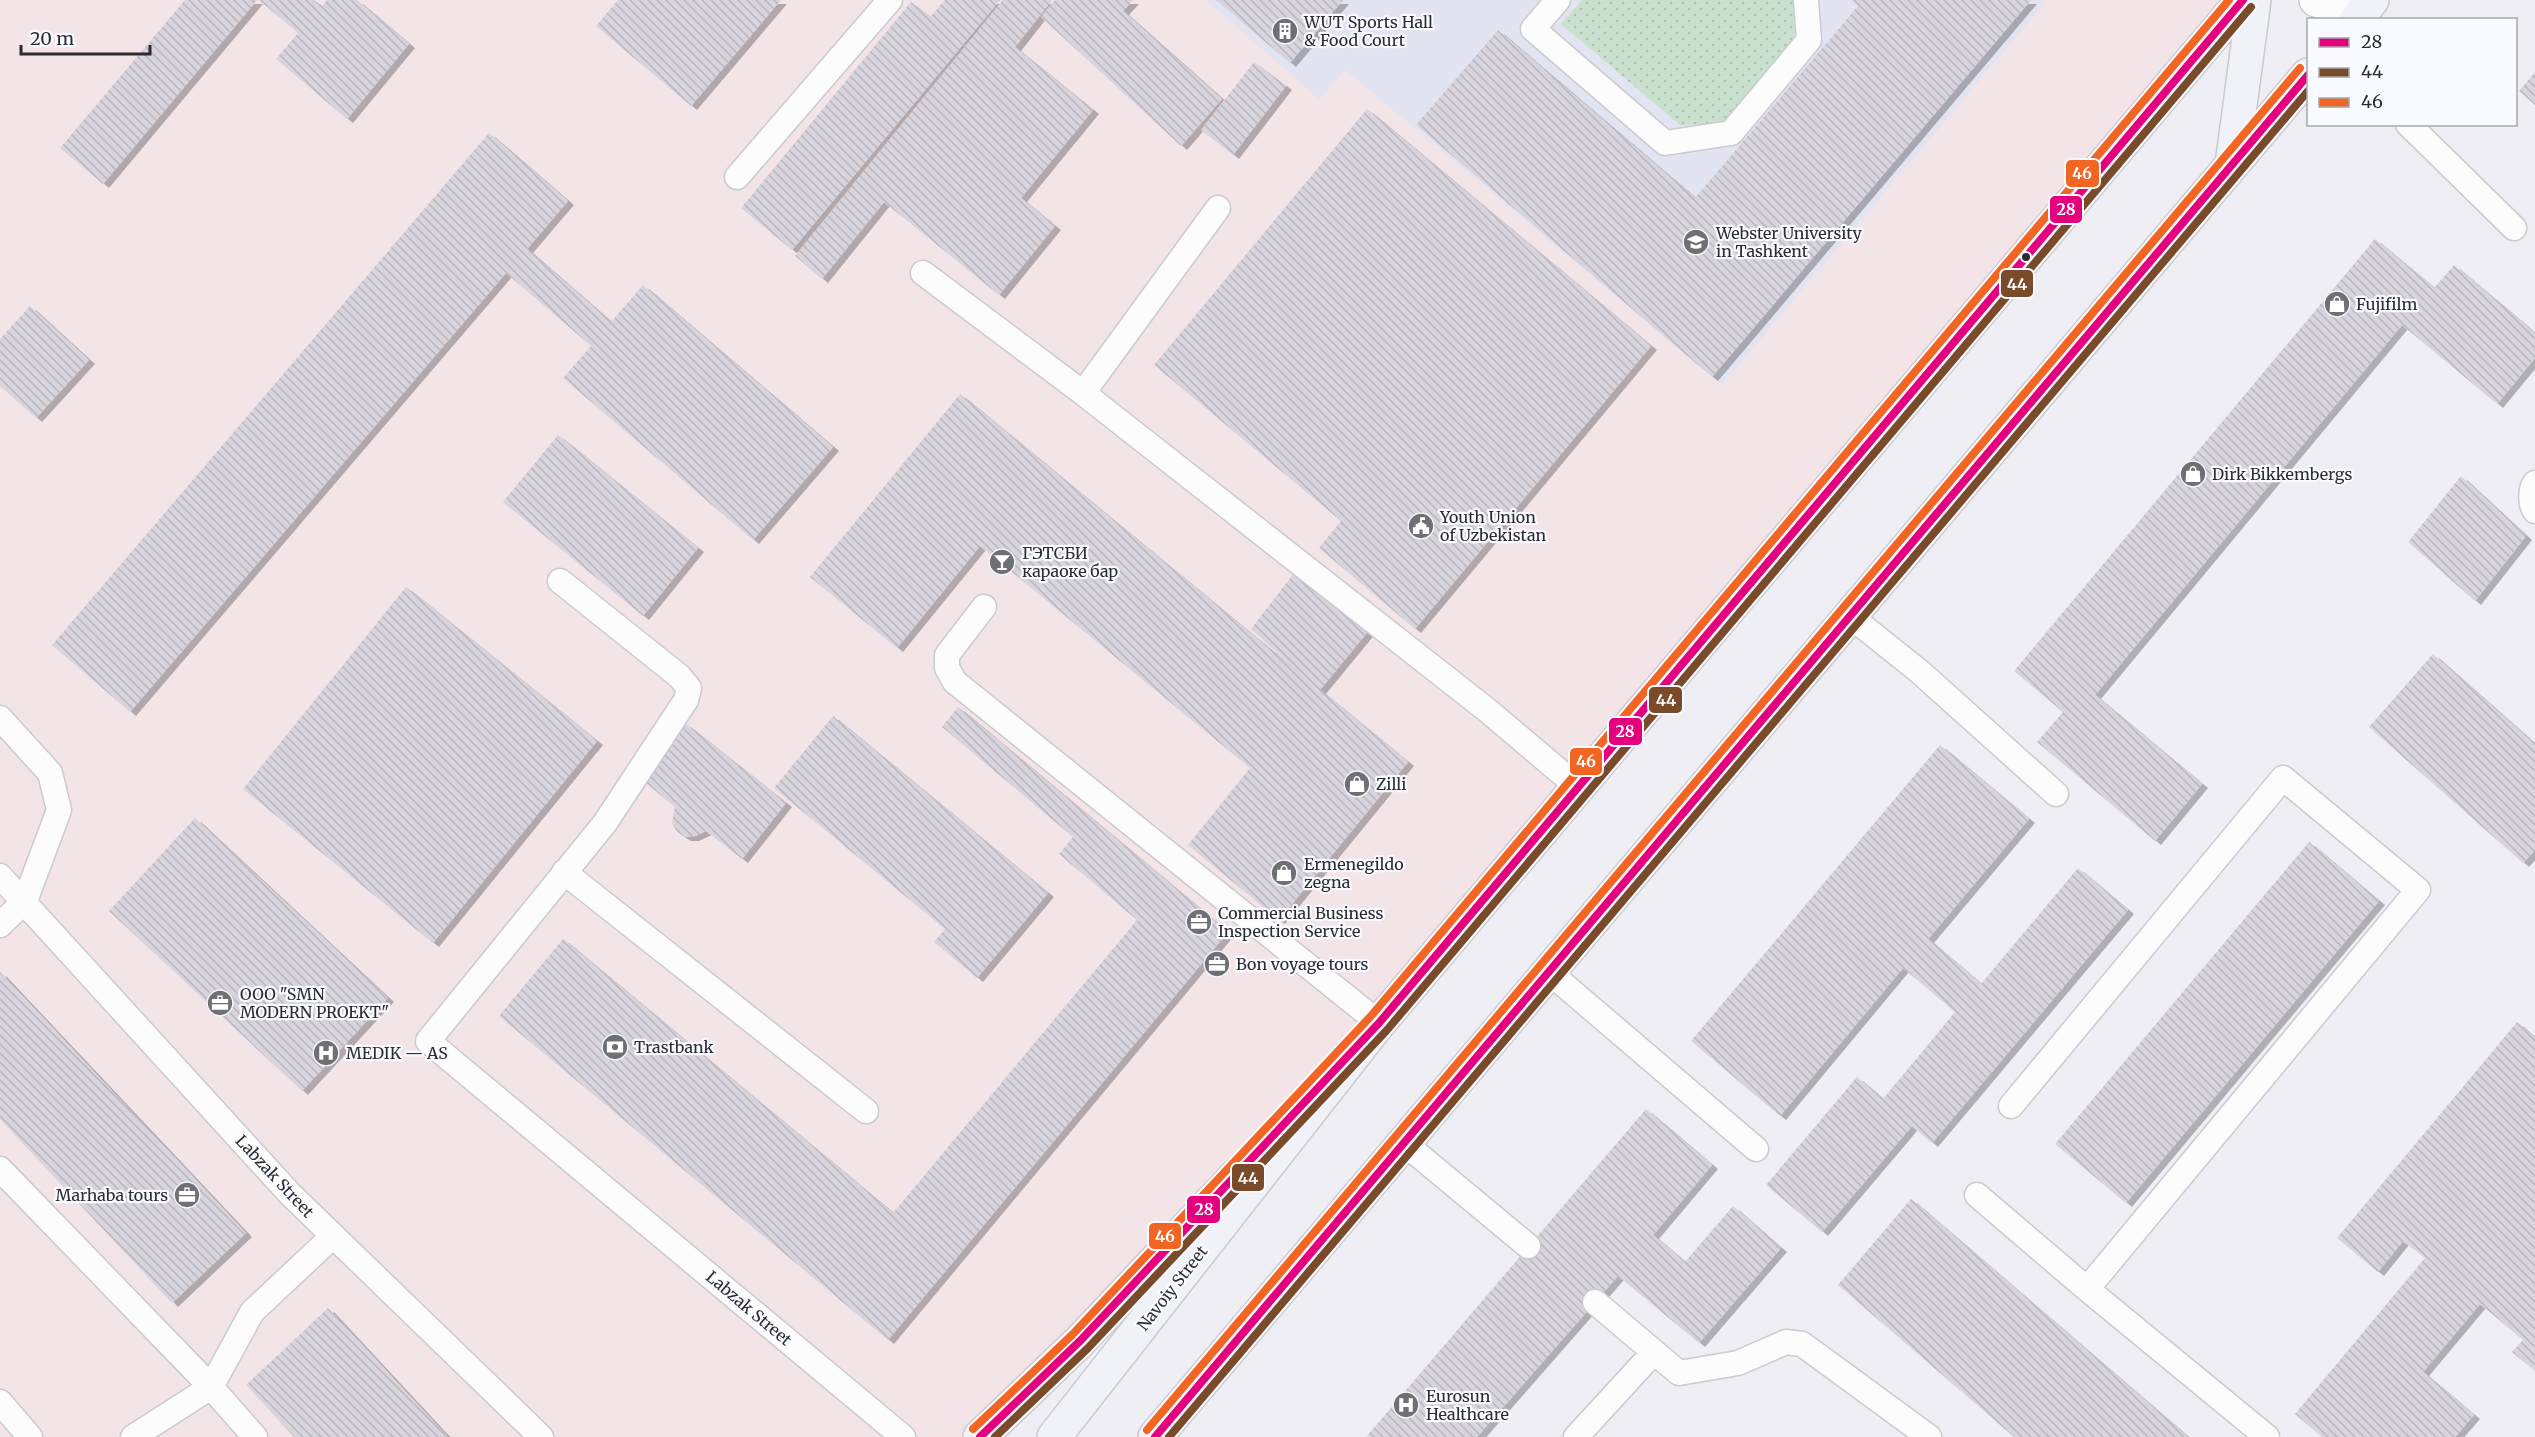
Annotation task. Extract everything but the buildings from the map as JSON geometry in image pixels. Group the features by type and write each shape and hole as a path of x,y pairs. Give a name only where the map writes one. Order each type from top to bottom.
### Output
{"main road":[{"path":"1379,1023 2243,0"},
{"path":"2232,165 2254,0"},
{"path":"1155,1437 2307,76"},
{"name":"Navoiy Street","path":"980,1437 1080,1341 1379,1023"},
{"name":"Navoiy Street","path":"1054,1437 1379,1023"}],"street":[{"path":"2316,0 2363,11"}],"lane":[{"path":"737,177 890,0"},
{"path":"1558,0 1533,29 1665,142 1731,133 1809,40 1806,0"},
{"path":"2410,126 2514,228"},
{"path":"1083,393 1218,208"},
{"path":"923,273 1083,393 1487,710 1578,788"},
{"path":"2535,483 2532,487 2532,507 2535,511"},
{"path":"560,581 679,676 689,688 686,700 605,823 564,872 866,1111"},
{"path":"984,607 947,655 947,668 955,682 1379,1023"},
{"path":"1850,616 1920,672 2056,794"},
{"path":"0,718 50,773 59,810 25,901 0,925"},
{"path":"2011,1106 2283,778 2418,890 2087,1289"},
{"name":"Labzak Street","path":"564,872 428,1041 903,1437"},
{"name":"Labzak Street","path":"0,876 290,1194 541,1437"},
{"path":"1549,972 1756,1149"},
{"path":"1404,1143 1528,1246"},
{"path":"0,1168 211,1387 255,1437"},
{"path":"1977,1195 2267,1437"},
{"path":"133,1437 211,1387 252,1312 333,1236"},
{"path":"1595,1302 1679,1373 1738,1363 1786,1342 1802,1344 1929,1437"},
{"path":"1576,1437 1654,1352"},
{"path":"0,1402 30,1437"}],"shaded area":[{"path":"0,0 2243,0 1379,1023 1080,1341 980,1437 0,1437"},
{"name":"Webster University in Tashkent","path":"1206,0 2041,0 2045,3 1722,385 1345,70 1319,99"}],"green space":[{"path":"1582,0 1794,0 1796,36 1721,124 1680,125 1561,24"}],"transit line":[{"name":"46","path":"973,1429 1073,1334 1371,1016 2229,0"},
{"name":"28","path":"980,1437 1080,1341 1379,1023 2243,0"},
{"name":"44","path":"995,1437 1088,1348 1387,1030 2251,7"},
{"name":"46","path":"1147,1430 2300,68"},
{"name":"28","path":"1155,1437 2307,76"},
{"name":"44","path":"1169,1437 2307,92"}],"place":[{"name":"WUT Sports Hall & Food Court","path":"1285,31"},
{"name":"Webster University in Tashkent","path":"1696,242"},
{"name":"Fujifilm","path":"2337,304"},
{"name":"Dirk Bikkembergs","path":"2193,474"},
{"name":"Youth Union of Uzbekistan","path":"1421,526"},
{"name":"ГЭТСБИ караоке бар","path":"1002,562"},
{"name":"Zilli","path":"1357,784"},
{"name":"Ermenegildo zegna","path":"1284,873"},
{"name":"Commercial Business Inspection Service","path":"1199,922"},
{"name":"Bon voyage tours","path":"1217,964"},
{"name":"OOO \"SMN MODERN PROEKT\"","path":"220,1003"},
{"name":"Trastbank","path":"615,1047"},
{"name":"MEDIK — AS","path":"326,1053"},
{"name":"Marhaba tours","path":"187,1195"},
{"name":"Eurosun Healthcare","path":"1406,1405"}]}
